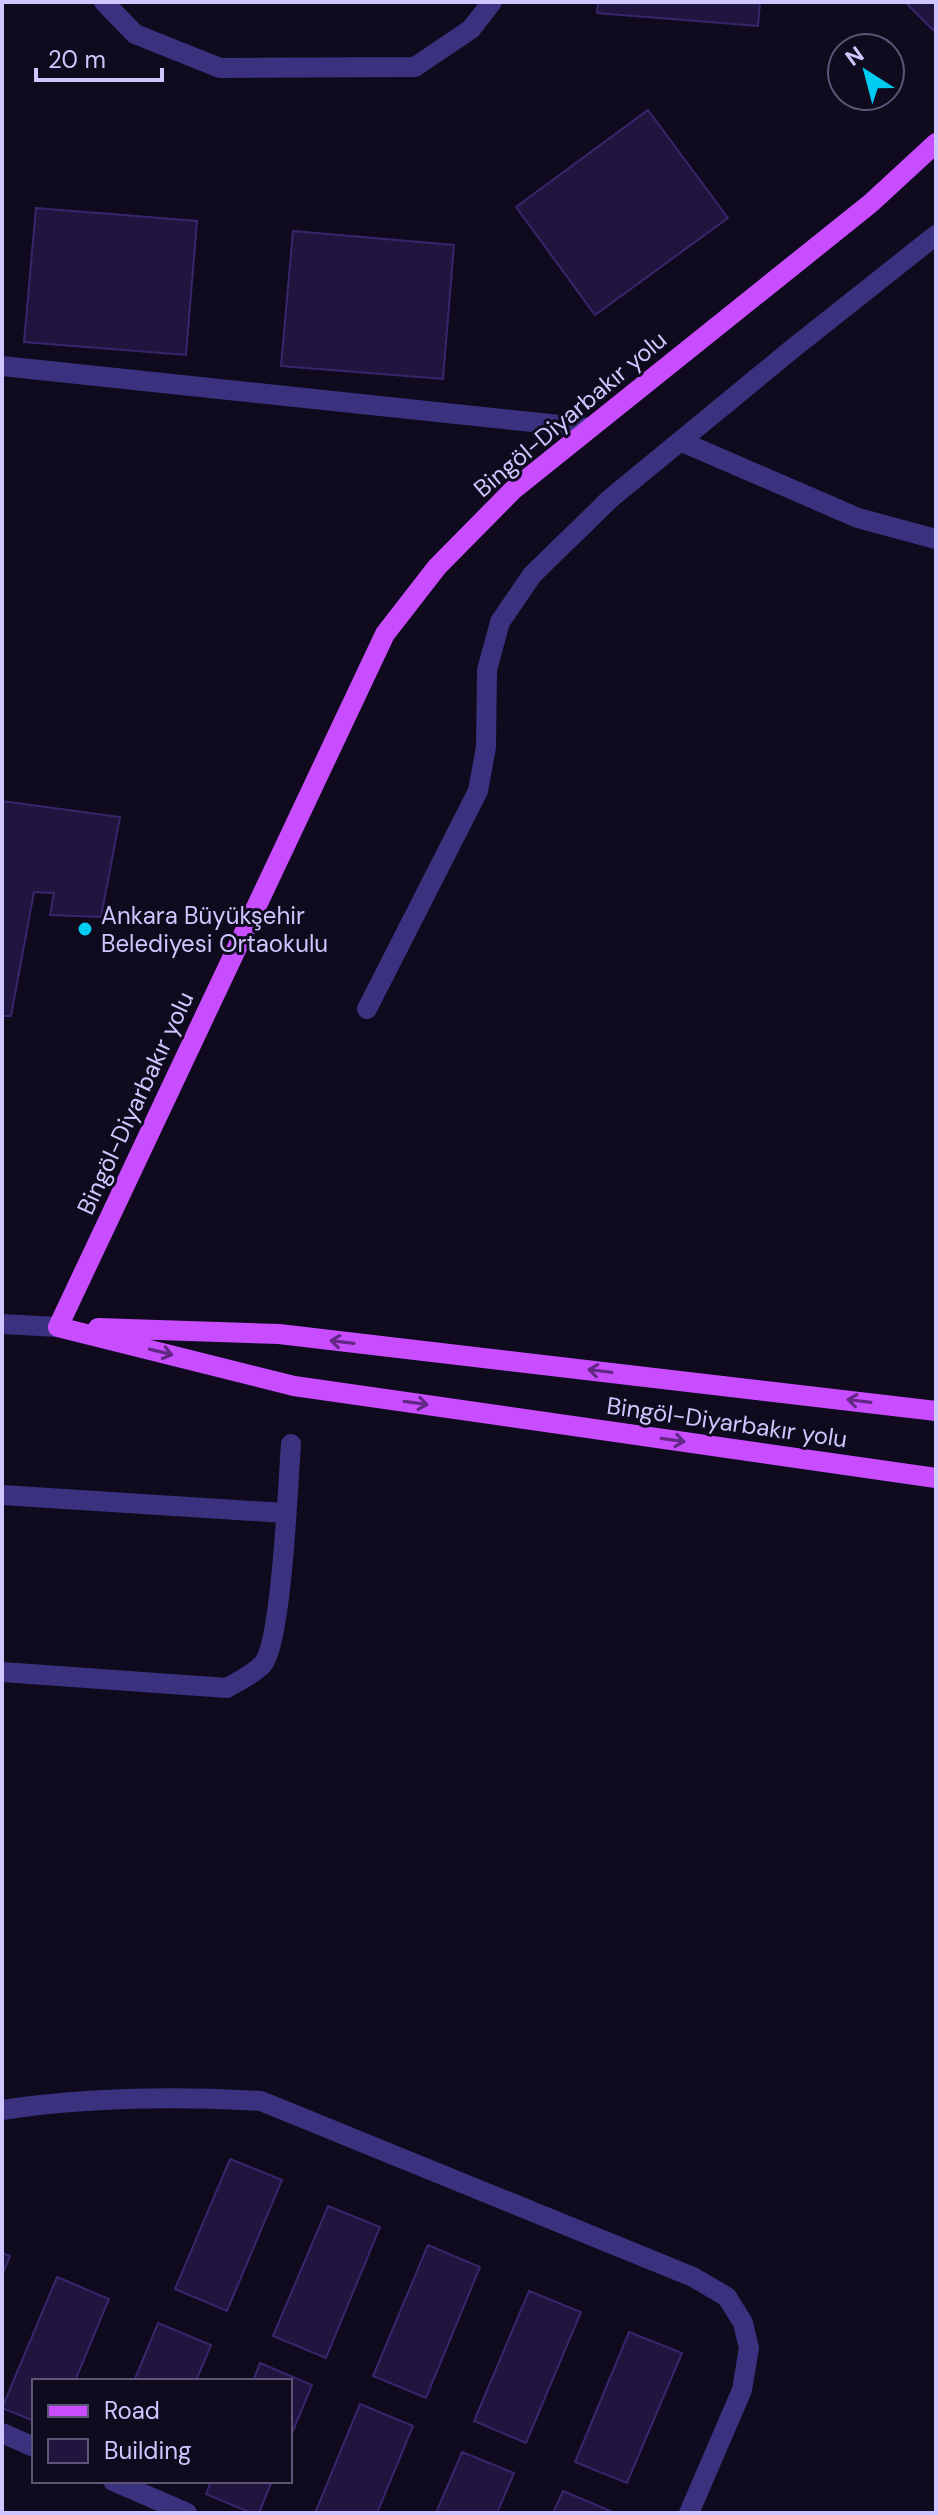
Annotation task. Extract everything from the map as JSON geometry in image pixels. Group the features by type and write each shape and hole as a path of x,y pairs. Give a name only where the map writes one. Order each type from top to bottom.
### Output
{"main road":[{"name":"Bingöl-Diyarbakır yolu","path":"936,143 871,203 513,490 437,567 385,634 58,1327 294,1386 936,1478"},
{"path":"58,1327 279,1334 936,1411"}],"street":[{"path":"104,2 135,34 220,68 415,67 471,29 492,2"},
{"path":"367,1009 478,791 486,747 487,670 500,622 532,575 611,498 936,235"},
{"path":"2,366 588,428"},
{"path":"680,441 858,518 936,539"},
{"path":"2,1324 58,1327"},
{"path":"2,1672 227,1688 245,1678 265,1662 276,1628 291,1444"},
{"path":"2,1495 285,1513"},
{"path":"2,2110 42,2104 193,2097 261,2101 693,2277 727,2297 743,2323 749,2348 742,2390 689,2513"},
{"path":"2,2433 32,2446"},
{"path":"118,2483 187,2513"}],"building":[{"path":"598,2 760,2 758,26 597,13"},
{"path":"905,2 936,2 936,26 933,30"},
{"path":"648,110 728,218 595,315 516,207"},
{"path":"36,208 197,221 186,355 24,342"},
{"path":"293,231 454,245 443,379 281,366"},
{"path":"2,801 120,817 101,917 50,915 54,893 34,892 11,1016 2,1016"},
{"path":"230,2159 282,2180 227,2311 175,2289"},
{"path":"328,2206 380,2227 326,2358 273,2336"},
{"path":"428,2245 480,2267 426,2398 373,2376"},
{"path":"2,2253 10,2256 2,2276"},
{"path":"57,2277 109,2299 76,2379 32,2379 32,2420 2,2408"},
{"path":"529,2291 581,2312 526,2443 474,2421"},
{"path":"158,2323 211,2345 197,2379 135,2379"},
{"path":"629,2332 682,2353 627,2483 575,2462"},
{"path":"260,2363 312,2385 292,2433 292,2379 254,2379"},
{"path":"360,2404 413,2426 377,2513 315,2513"},
{"path":"462,2452 514,2473 497,2513 436,2513"},
{"path":"210,2483 271,2483 259,2513 251,2513 206,2494"},
{"path":"563,2491 615,2513 553,2513"}],"place":[{"name":"Ankara Büyükşehir Belediyesi Ortaokulu","path":"85,929"}]}
